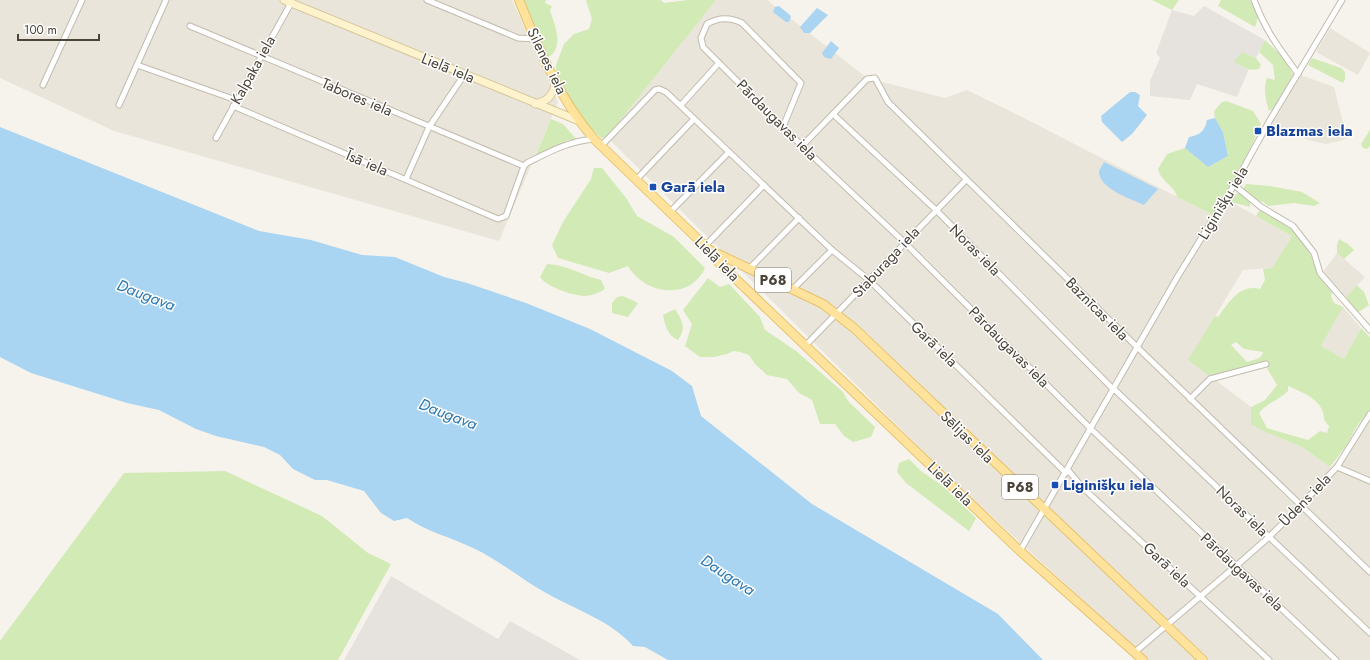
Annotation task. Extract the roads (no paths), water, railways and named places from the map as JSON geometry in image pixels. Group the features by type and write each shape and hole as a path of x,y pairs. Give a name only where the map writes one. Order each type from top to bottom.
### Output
{"main road":[{"name":"Silenes iela","path":"519,0 555,82 577,120"},
{"name":"Lielā iela","path":"577,120 594,139 669,213 706,247 718,262 1020,551 1143,660"},
{"name":"Sēlijas iela","path":"706,247 823,304 854,328 1203,660"}],"street":[{"path":"43,85 82,0"},
{"path":"119,105 166,0"},
{"path":"427,0 518,38 535,39"},
{"path":"1254,0 1262,21 1271,38 1298,74"},
{"name":"Liginišķu iela","path":"1020,551 1114,390 1178,276 1234,185 1270,120 1342,0"},
{"name":"Kalpaka iela","path":"216,138 261,56 287,1"},
{"name":"Lielā iela","path":"287,1 577,120"},
{"name":"Pārdaugavas iela","path":"783,127 801,83 742,23 731,19 720,18 707,24 701,38 703,48 802,146 904,242 1091,429 1336,660"},
{"name":"Tabores iela","path":"190,26 524,166"},
{"path":"680,105 719,63"},
{"path":"137,65 236,100"},
{"path":"406,179 428,127 464,74"},
{"name":"Baznīcas iela","path":"833,114 867,78 875,78 888,102 966,180 1300,506 1370,572"},
{"path":"535,104 543,102 550,97 555,88 555,82"},
{"name":"Garā iela","path":"601,146 655,90 659,89 666,92 832,250 869,280 1082,487 1201,596 1268,660"},
{"name":"Īsā iela","path":"233,106 498,219 506,216 524,166"},
{"path":"802,146 833,114"},
{"name":"Noras iela","path":"833,114 936,210 1114,390 1370,633"},
{"path":"636,180 694,119"},
{"path":"524,166 553,149 584,140 594,139"},
{"path":"669,213 729,152"},
{"name":"Staburaga iela","path":"806,345 904,242 966,180"},
{"path":"706,247 764,185"},
{"path":"1234,185 1262,207 1292,226 1314,253 1320,273 1370,330"},
{"path":"749,269 799,218"},
{"path":"793,289 832,250"},
{"path":"1190,399 1210,379 1266,364"},
{"name":"Ūdens iela","path":"1135,652 1269,537 1300,506 1337,468 1370,414"},
{"path":"1337,468 1370,480"}],"water":[{"path":"779,6 791,16 789,22 786,22 773,12 775,7"},
{"path":"817,8 828,15 810,33 804,33 800,27"},
{"path":"831,41 839,48 831,59 824,57 822,53"},
{"path":"1130,92 1135,92 1140,95 1138,106 1147,115 1132,134 1122,142 1102,122 1101,116"},
{"path":"1215,118 1223,132 1228,156 1208,167 1185,148 1189,137 1199,134 1205,127 1207,120"},
{"name":"Daugava","path":"0,127 259,231 311,240 362,255 395,257 444,277 467,283 526,303 590,329 672,371 692,386 701,416 812,504 998,614 1043,660 668,660 645,647 633,646 614,629 603,622 546,593 483,553 465,544 431,531 407,518 394,521 381,513 364,491 327,480 315,480 293,469 280,455 264,447 216,436 196,429 159,410 127,403 31,373 0,357"},
{"path":"1104,162 1158,189 1144,205 1116,192 1109,188 1100,177 1099,171"}],"place":[{"name":"Blazmas iela","path":"1258,131"},
{"name":"Garā iela","path":"653,187"},
{"name":"Liginišķu iela","path":"1055,485"}]}
